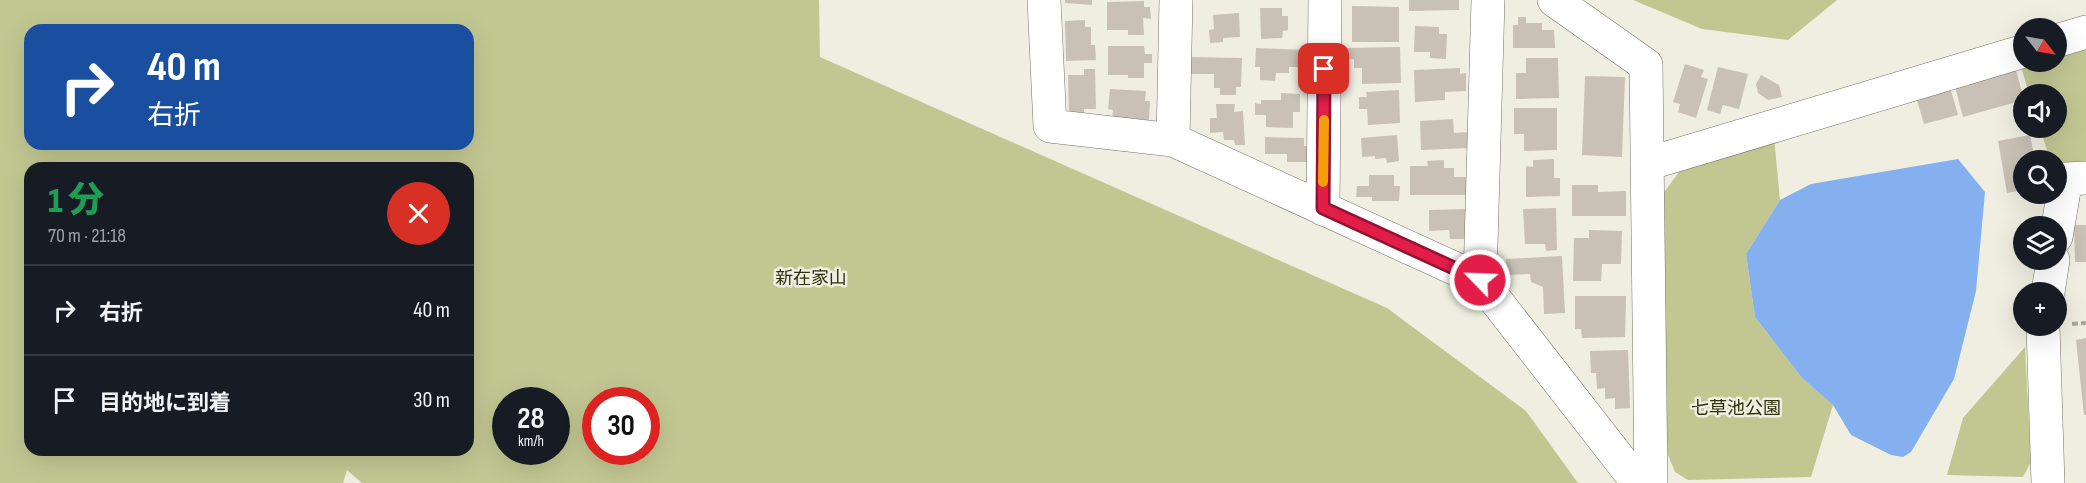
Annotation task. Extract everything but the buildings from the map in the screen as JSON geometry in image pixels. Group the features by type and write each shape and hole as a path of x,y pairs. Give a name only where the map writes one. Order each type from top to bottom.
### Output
{"street":[{"path":"1044,0 1050,126 1173,140 1480,280 1638,483"},
{"path":"1173,140 1176,0"},
{"path":"1323,208 1324,0"},
{"path":"1480,280 1488,0"},
{"path":"1554,0 1646,65 1651,483"},
{"path":"2067,38 2086,32"},
{"path":"1647,164 2013,54"},
{"path":"2060,216 2066,179 2086,178"},
{"path":"2043,336 2048,483"}],"green space":[{"name":"新在家山","path":"0,0 819,0 820,57 1387,308 1526,411 1578,483 362,483 347,470 343,483 0,483"},
{"path":"1633,0 1837,0 1788,40 1702,29"},
{"path":"2086,46 2086,161 2067,163 2067,150 2047,150 2043,138 2067,138 2067,84 2026,84 2023,72 2067,72 2067,52"},
{"name":"七草池公園","path":"1774,137 1780,200 1746,254 1755,317 1802,378 1833,405 1811,477 1688,480 1675,472 1668,455 1656,213 1665,191 1687,161"},
{"path":"2025,347 2031,462 2023,477 1947,475 1963,418"}],"water":[{"path":"1958,159 1985,192 1976,291 1954,379 1911,452 1903,457 1891,455 1851,435 1833,405 1802,378 1755,317 1746,254 1780,200 1811,184"}],"slow traffic":[{"path":"1323,182 1324,120"}],"route":[{"path":"1324,69 1323,208 1480,280"}]}
